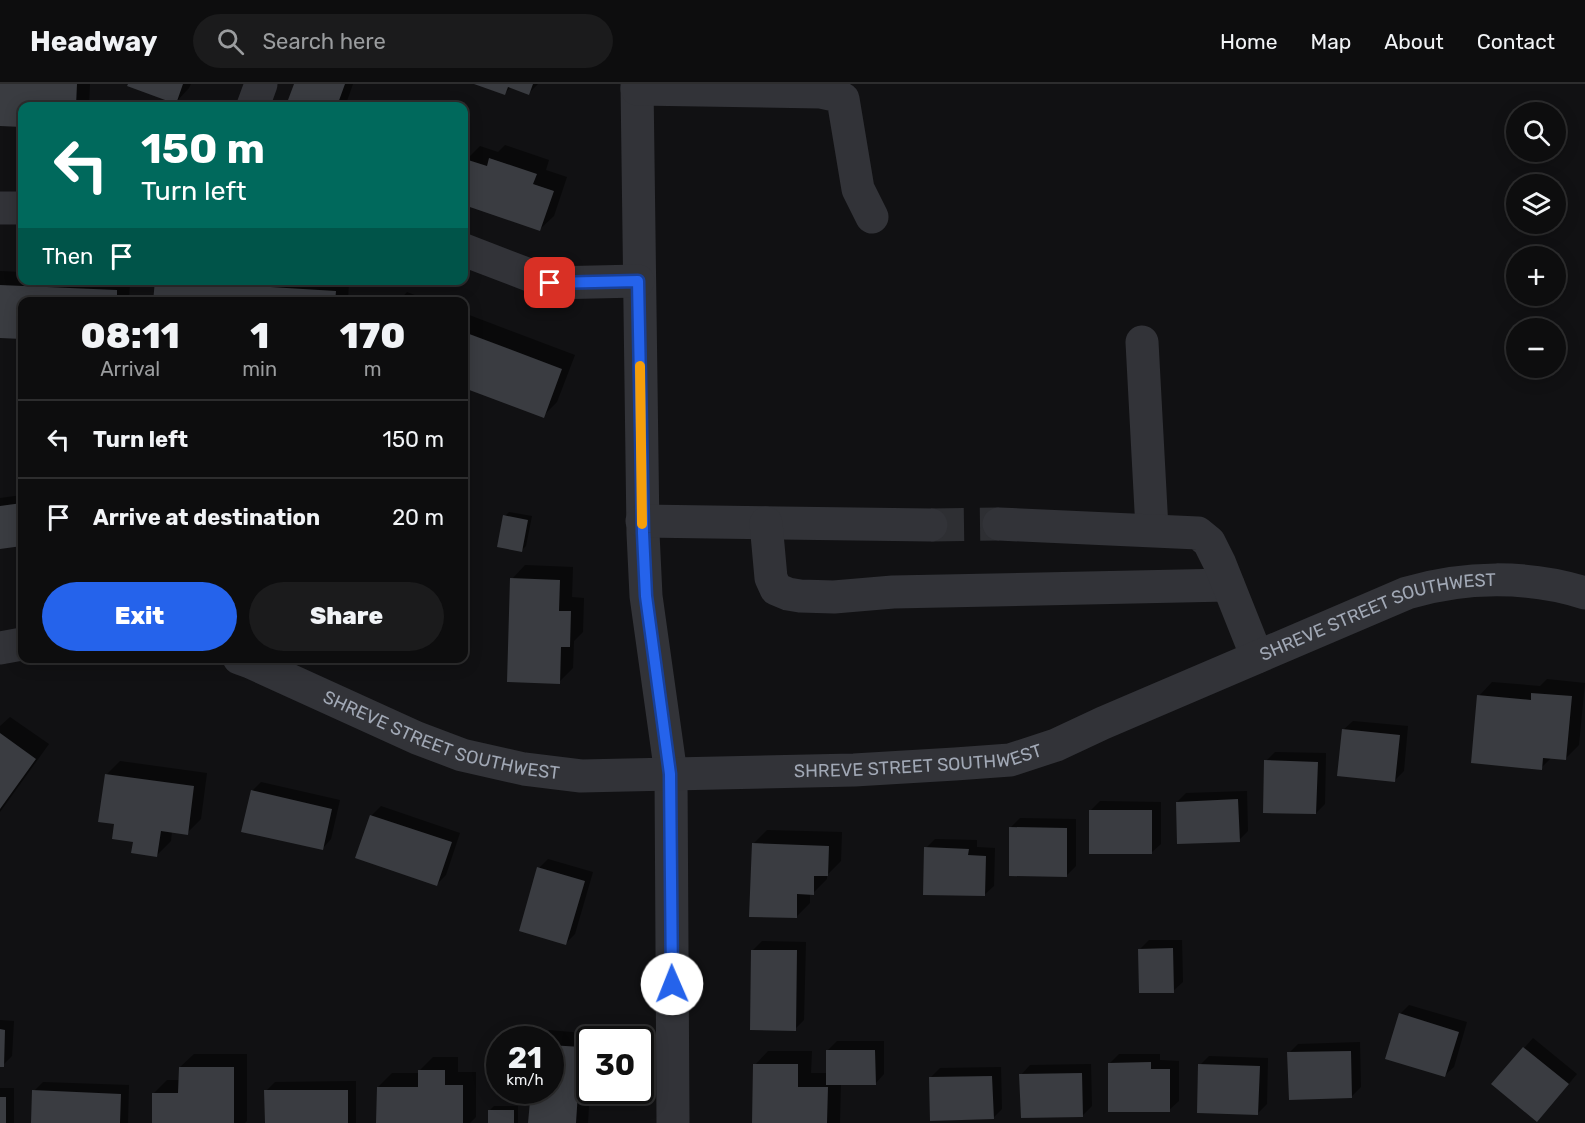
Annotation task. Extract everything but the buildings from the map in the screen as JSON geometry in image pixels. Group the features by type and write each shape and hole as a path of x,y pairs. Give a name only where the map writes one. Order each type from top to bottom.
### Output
{"street":[{"path":"254,102 261,84"},
{"path":"673,1123 670,774 646,596 642,521 637,86 821,92 836,95 843,99 858,189 872,217"},
{"path":"0,208 18,208"},
{"path":"468,252 550,283 638,281"},
{"path":"1142,342 1152,529"},
{"path":"642,521 931,525"},
{"path":"766,523 771,578 776,589 800,596 834,597 893,592 1228,585"},
{"path":"999,525 1198,532 1209,542 1257,657"},
{"name":"SHREVE STREET SOUTHWEST","path":"252,663 417,738 462,755 524,769 581,776 854,770 1010,759 1056,745 1407,593 1430,586 1487,579 1522,581 1585,593"},
{"path":"0,648 18,645"}],"tunnel":[{"path":"931,525 999,524"}],"slow traffic":[{"path":"640,366 642,524"}],"route":[{"path":"550,283 638,281 646,596 670,774 672,984"}]}
